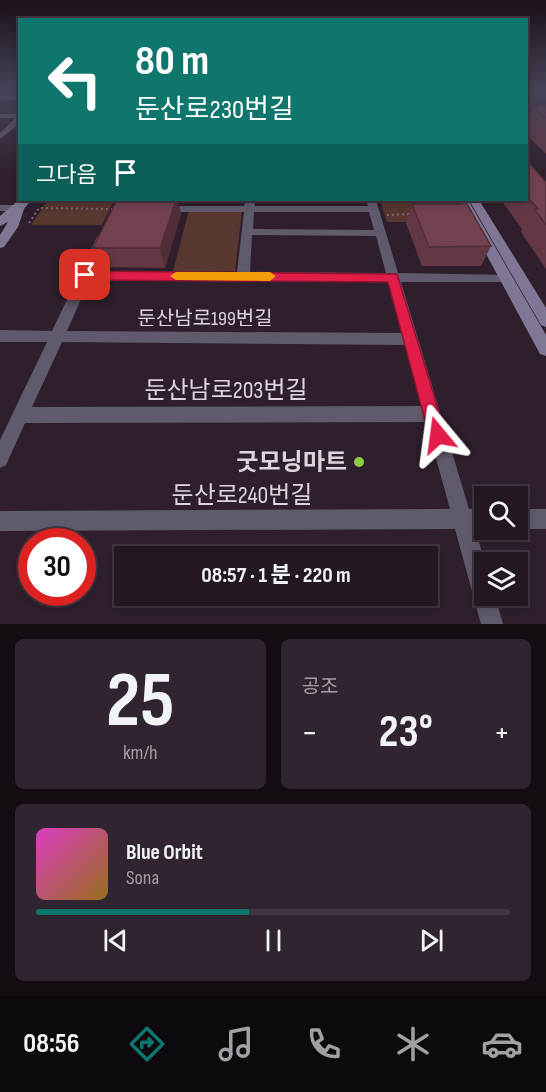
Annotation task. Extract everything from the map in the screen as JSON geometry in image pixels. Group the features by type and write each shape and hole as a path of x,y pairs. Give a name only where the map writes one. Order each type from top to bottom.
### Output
{"main road":[{"path":"463,201 546,349"},
{"path":"475,201 546,321"},
{"path":"0,222 22,204"},
{"path":"0,244 12,227 22,204"}],"street":[{"path":"0,137 18,119"},
{"path":"0,208 22,204"},
{"path":"243,276 250,204"},
{"path":"149,209 250,204 373,208 492,624"},
{"path":"0,459 116,208"},
{"path":"247,232 380,233"},
{"path":"85,275 506,278"},
{"name":"둔산남로199번길","path":"0,336 410,339"},
{"name":"둔산남로203번길","path":"20,415 432,414"},
{"name":"둔산로240번길","path":"0,521 474,519"},
{"path":"528,519 546,519"}],"path":[{"path":"29,223 39,208 116,208"},
{"path":"373,208 410,214"}],"shaded area":[{"path":"47,201 114,201 102,225 31,225"},
{"path":"380,201 465,201 477,222 387,222"},
{"path":"189,210 242,211 235,271 173,271"}],"building":[{"path":"528,162 546,182 546,225 534,209 538,209 528,197"},
{"path":"116,201 176,201 160,248 93,248"},
{"path":"412,204 467,204 491,246 429,247"}],"slow traffic":[{"path":"176,276 270,276"}],"place":[{"name":"굿모닝마트","path":"359,462"}],"route":[{"path":"85,275 393,277 438,435"}]}
